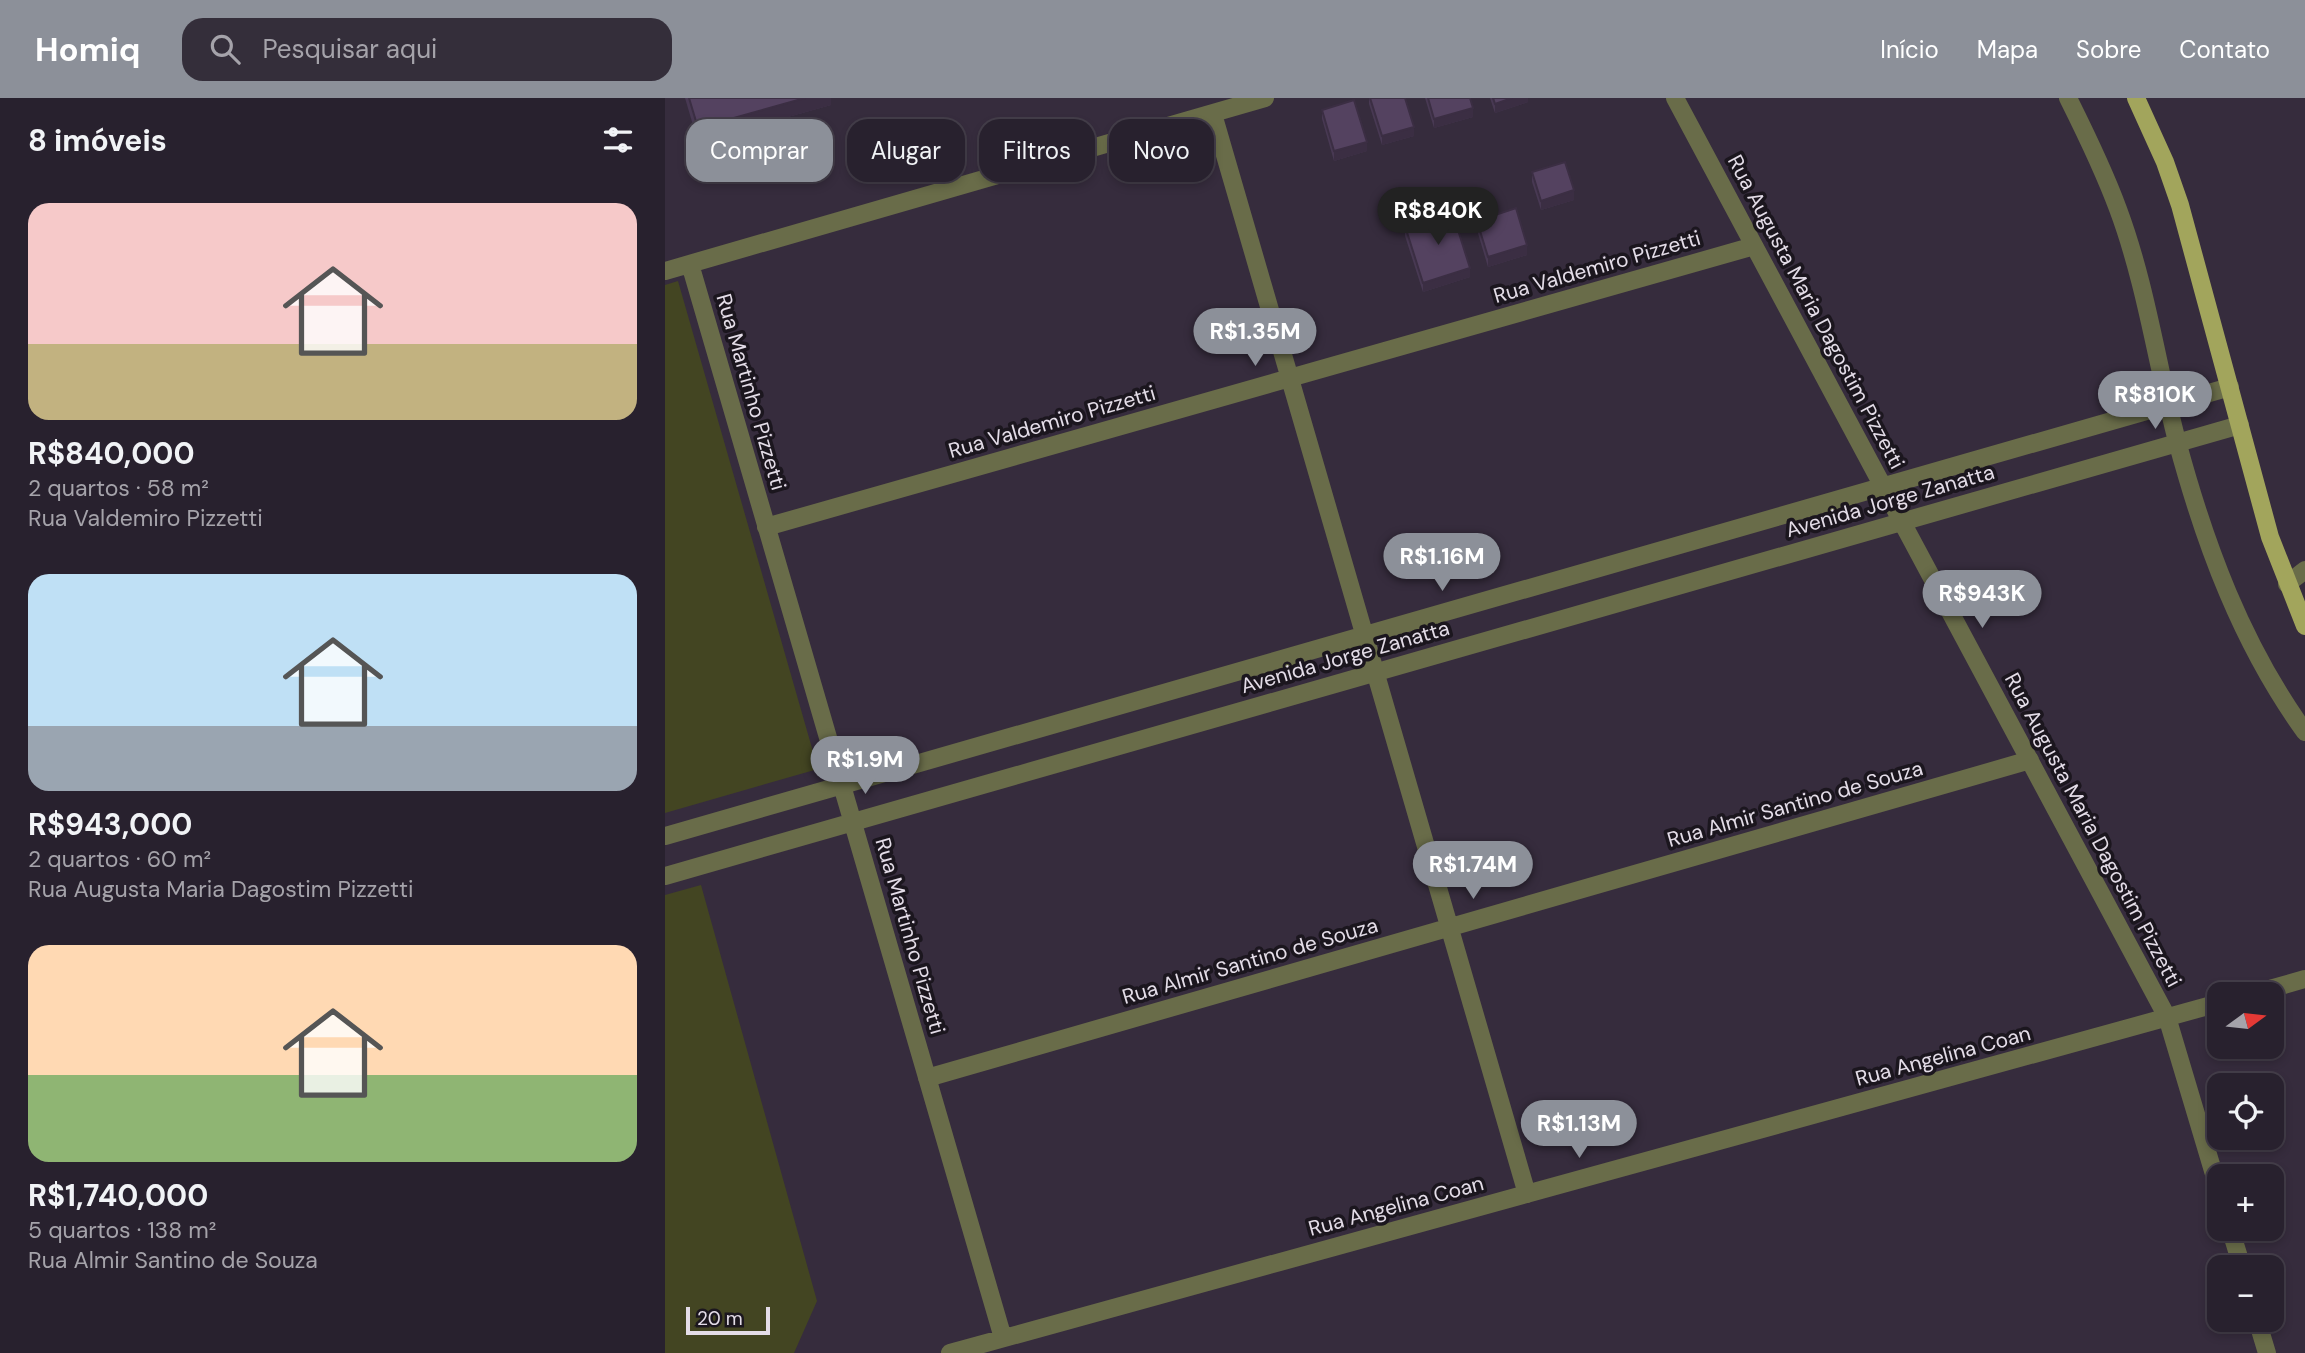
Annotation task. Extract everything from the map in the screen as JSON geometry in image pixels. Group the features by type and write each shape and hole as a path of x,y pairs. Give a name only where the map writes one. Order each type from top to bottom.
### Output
{"main road":[{"path":"2136,98 2165,162 2180,205 2270,537 2305,626"}],"street":[{"path":"665,271 1265,98"},
{"name":"Rua Augusta Maria Dagostim Pizzetti","path":"1675,98 2167,1017 2211,1164"},
{"path":"2068,98 2119,210 2178,443 2224,585 2240,623 2279,696 2305,732"},
{"path":"1213,114 1527,1194"},
{"name":"Rua Valdemiro Pizzetti","path":"766,527 1754,246"},
{"name":"Rua Martinho Pizzetti","path":"690,264 1003,1338"},
{"name":"Avenida Jorge Zanatta","path":"665,836 2230,387"},
{"name":"Avenida Jorge Zanatta","path":"665,876 2240,425"},
{"path":"2287,584 2305,570"},
{"name":"Rua Almir Santino de Souza","path":"927,1078 2030,760"},
{"path":"2284,985 2305,979"},
{"name":"Rua Angelina Coan","path":"950,1353 2207,1006"},
{"path":"2261,1332 2267,1353"}],"green space":[{"path":"678,281 818,769 665,813 665,285"},
{"path":"701,885 817,1301 794,1353 665,1353 665,895"}],"building":[{"path":"689,98 805,98 730,119 695,119"},
{"path":"1370,98 1405,98 1414,127 1382,136"},
{"path":"1428,98 1470,98 1473,108 1434,119"},
{"path":"1493,98 1512,98 1495,104"},
{"path":"1354,100 1367,142 1334,151 1322,110"},
{"path":"1565,162 1574,190 1541,201 1532,172"},
{"path":"1516,208 1527,245 1488,257 1477,221"},
{"path":"1452,211 1470,268 1423,283 1405,226"}]}
